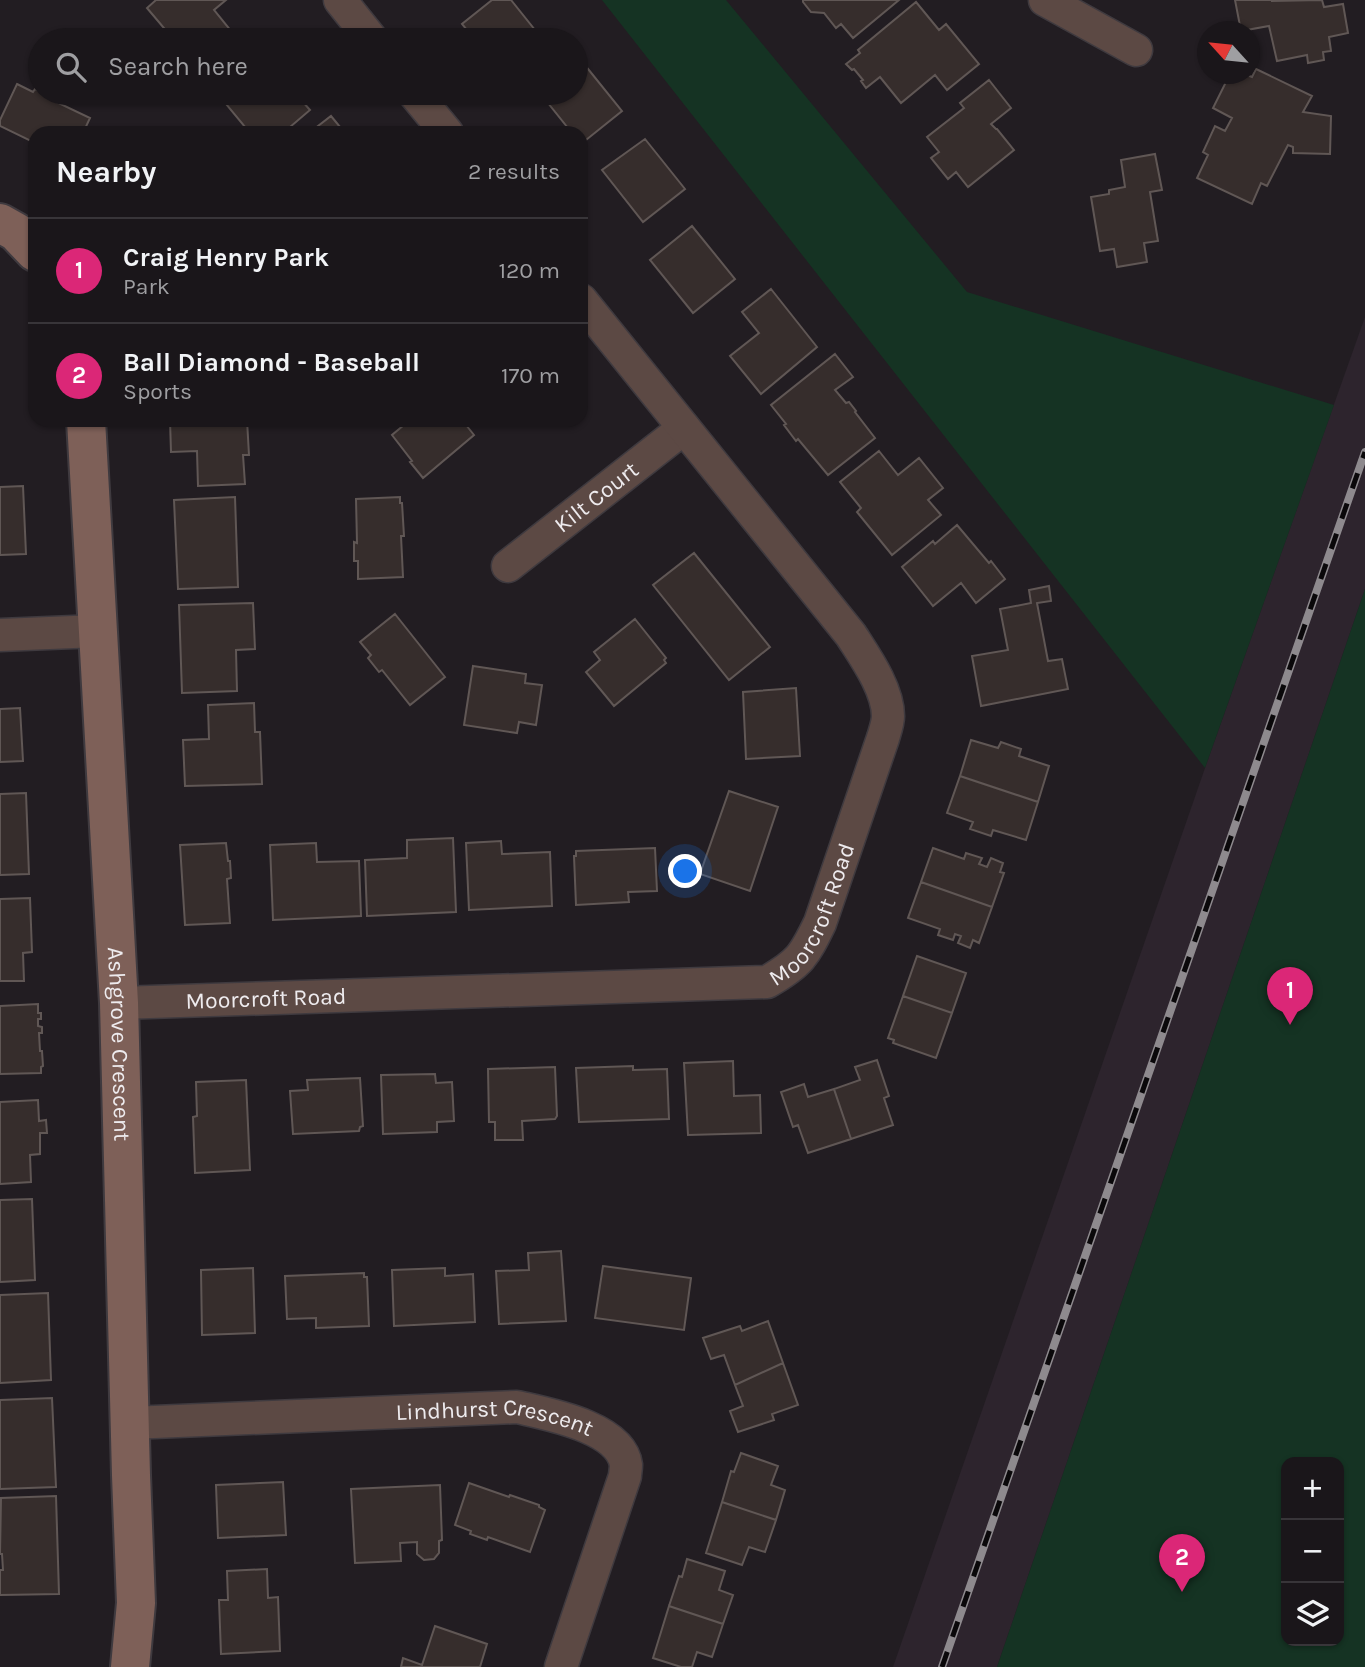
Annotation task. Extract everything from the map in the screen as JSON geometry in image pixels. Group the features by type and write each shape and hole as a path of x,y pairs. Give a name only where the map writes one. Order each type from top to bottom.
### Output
{"street":[{"path":"340,0 362,28"},
{"path":"1045,0 1136,50"},
{"path":"424,105 441,126"},
{"path":"0,222 16,232 28,245"},
{"name":"Moorcroft Road","path":"119,1003 767,982 790,968 807,951 820,923 886,728 886,700 871,667 851,635 588,309"},
{"name":"Ashgrove Crescent","path":"86,427 119,1003 136,1603 130,1667"},
{"name":"Kilt Court","path":"508,566 684,428"},
{"path":"0,635 98,631"},
{"name":"Lindhurst Crescent","path":"130,1423 517,1407 556,1416 592,1429 621,1451 626,1464 625,1476 561,1667"}],"shaded area":[{"path":"1365,317 1365,589 997,1667 893,1667 1205,768"}],"green space":[{"path":"602,0 726,0 967,292 1334,405 1205,768"},
{"path":"1365,589 1365,1667 997,1667"}],"building":[{"path":"156,0 226,0 214,10 229,28 164,28 147,8"},
{"path":"492,0 511,0 533,28 465,28 462,24"},
{"path":"803,0 899,0 853,38 841,24 836,28 824,13 811,12"},
{"path":"1235,0 1322,0 1324,7 1343,4 1348,33 1329,37 1331,51 1323,52 1324,60 1308,63 1307,55 1277,61 1269,26 1260,28 1260,21 1239,21"},
{"path":"916,2 939,30 946,24 979,64 947,90 935,75 901,103 880,77 866,88 854,69 846,64 860,53 858,50"},
{"path":"588,69 622,111 588,138 588,126 566,126 550,105 588,105"},
{"path":"1260,71 1312,96 1303,112 1331,116 1330,154 1293,153 1293,147 1288,145 1267,186 1261,183 1252,204 1197,178 1208,155 1203,152 1215,126 1225,131 1232,118 1213,108 1225,84 1260,84"},
{"path":"989,80 1011,108 991,124 1014,150 968,187 956,172 948,179 931,158 939,152 927,137 964,108 960,103"},
{"path":"17,84 28,90 28,105 63,105 90,118 86,126 28,126 28,140 0,126 0,120"},
{"path":"227,105 306,105 310,110 291,126 244,126"},
{"path":"331,116 339,126 318,126"},
{"path":"645,139 685,189 643,222 602,170"},
{"path":"1155,154 1162,190 1150,192 1158,241 1144,243 1147,262 1117,267 1114,249 1100,251 1091,197 1109,194 1109,190 1125,187 1121,160"},
{"path":"692,226 735,279 693,313 650,260"},
{"path":"771,289 817,347 761,394 730,356 759,333 742,312"},
{"path":"835,354 853,377 835,390 846,403 849,402 875,438 828,475 798,439 796,441 771,405"},
{"path":"170,427 247,427 249,455 243,455 245,484 198,486 197,451 171,452"},
{"path":"402,427 468,427 474,435 423,478 392,435"},
{"path":"879,451 898,475 919,458 943,488 928,500 941,515 892,555 857,512 861,508 840,482"},
{"path":"23,486 26,554 0,555 0,487"},
{"path":"235,497 238,587 178,589 174,500"},
{"path":"400,497 404,536 401,536 403,577 358,579 358,561 354,561 354,542 357,543 356,499"},
{"path":"957,525 1005,579 976,603 961,583 933,606 902,567"},
{"path":"694,553 770,647 729,680 653,585"},
{"path":"1049,586 1051,601 1037,603 1048,661 1062,659 1068,689 981,706 972,656 1008,650 1000,609 1031,603 1029,590"},
{"path":"253,603 255,649 236,650 237,691 182,693 179,605"},
{"path":"395,614 445,677 410,705 382,670 379,672 368,658 371,655 360,642"},
{"path":"635,619 666,658 666,663 614,706 586,672 600,660 594,652"},
{"path":"473,666 526,674 525,683 542,685 536,725 519,722 517,733 464,725"},
{"path":"796,688 800,756 746,759 743,692"},
{"path":"254,703 255,732 260,732 262,784 185,786 183,740 209,739 208,705"},
{"path":"20,708 23,761 0,762 0,709"},
{"path":"971,740 998,748 1001,742 1021,749 1019,756 1049,766 1038,802 960,776"},
{"path":"960,776 1038,802 1026,840 993,830 991,836 970,829 973,822 947,813"},
{"path":"729,791 778,807 750,891 700,874"},
{"path":"26,793 29,874 0,875 0,794"},
{"path":"453,838 456,912 367,916 365,860 407,858 407,840"},
{"path":"501,841 502,854 550,852 552,906 469,910 466,843"},
{"path":"226,843 231,878 227,879 230,923 185,925 180,845"},
{"path":"316,843 317,862 359,861 361,916 273,920 270,845"},
{"path":"655,848 657,891 628,892 629,902 576,905 576,851"},
{"path":"933,848 964,859 966,853 982,858 979,864 987,867 991,858 1003,863 1000,872 1004,873 992,907 921,882"},
{"path":"921,882 992,907 979,943 973,940 970,948 958,943 961,936 955,934 953,940 938,935 940,929 908,918"},
{"path":"30,898 32,952 23,953 24,981 0,981 0,899"},
{"path":"917,956 966,973 952,1013 903,996"},
{"path":"903,996 952,1013 936,1058 893,1043 894,1040 888,1038"},
{"path":"38,1004 41,1019 38,1019 38,1026 42,1027 42,1033 39,1033 43,1066 41,1073 0,1074 0,1006"},
{"path":"877,1060 889,1096 884,1098 893,1125 851,1139 834,1089 860,1080 855,1067"},
{"path":"733,1061 734,1096 760,1095 761,1133 688,1135 684,1063"},
{"path":"633,1066 633,1070 667,1069 669,1119 579,1122 576,1068"},
{"path":"555,1067 555,1119 522,1121 523,1140 495,1140 495,1122 489,1122 488,1069"},
{"path":"435,1074 436,1083 452,1082 454,1121 437,1122 437,1132 383,1134 381,1075"},
{"path":"360,1078 363,1126 359,1131 293,1134 290,1091 308,1090 307,1080"},
{"path":"246,1080 250,1170 195,1173 193,1117 197,1116 196,1082"},
{"path":"804,1084 808,1097 834,1089 851,1139 808,1153 798,1125 793,1127 781,1092"},
{"path":"38,1100 39,1121 46,1120 47,1133 40,1133 40,1154 30,1155 31,1182 0,1184 0,1102"},
{"path":"32,1199 35,1280 0,1282 0,1200"},
{"path":"561,1251 566,1321 499,1324 496,1271 529,1270 528,1253"},
{"path":"603,1266 691,1278 684,1330 595,1318"},
{"path":"253,1268 255,1333 202,1335 201,1270"},
{"path":"445,1268 445,1276 473,1274 475,1322 394,1326 392,1270"},
{"path":"364,1273 364,1277 367,1277 369,1326 316,1328 316,1318 287,1319 285,1276"},
{"path":"48,1293 51,1380 0,1383 0,1295"},
{"path":"768,1321 783,1363 735,1385 724,1355 711,1359 703,1338 740,1326 742,1331"},
{"path":"783,1363 798,1405 772,1414 774,1420 738,1432 730,1411 743,1406 735,1385"},
{"path":"52,1398 56,1487 0,1489 0,1400"},
{"path":"741,1453 778,1466 771,1485 785,1490 776,1520 722,1502 731,1471 734,1472"},
{"path":"283,1482 286,1535 218,1538 216,1485"},
{"path":"469,1483 539,1505 545,1510 530,1552 488,1537 487,1540 470,1534 471,1531 455,1525"},
{"path":"440,1485 442,1540 439,1541 439,1553 434,1559 424,1560 417,1554 417,1542 400,1543 401,1561 355,1563 351,1489"},
{"path":"56,1496 59,1594 0,1595 0,1570 3,1570 0,1554 1,1498"},
{"path":"722,1502 776,1520 765,1552 749,1547 742,1565 706,1553"},
{"path":"687,1559 725,1571 719,1590 733,1595 723,1624 669,1606"},
{"path":"267,1569 268,1598 278,1597 280,1651 221,1654 219,1600 228,1600 227,1571"},
{"path":"669,1606 723,1624 712,1657 697,1652 692,1667 681,1667 653,1658"},
{"path":"435,1626 487,1644 480,1667 401,1667 403,1658 422,1665"}],"railway":[{"path":"942,1667 1365,452"}],"place":[{"name":"Craig Henry Park","path":"1290,1025"},
{"name":"Ball Diamond - Baseball","path":"1182,1592"}]}
